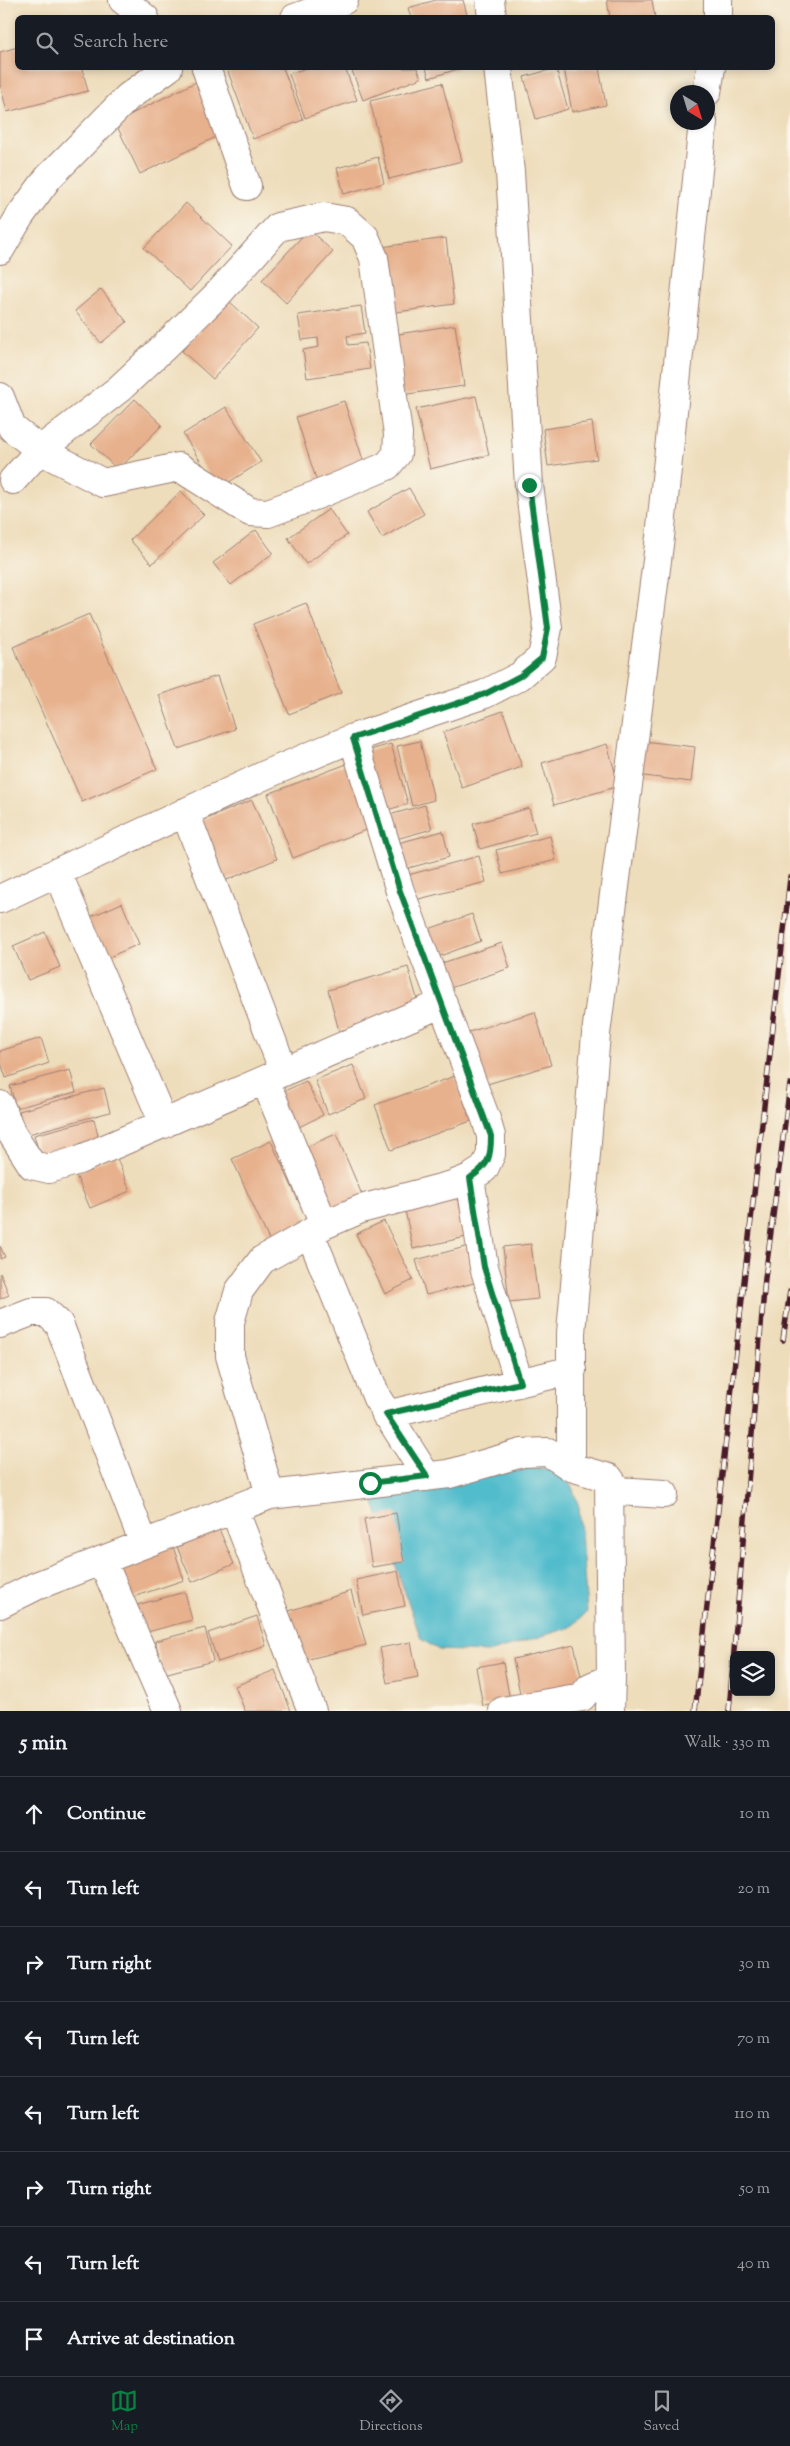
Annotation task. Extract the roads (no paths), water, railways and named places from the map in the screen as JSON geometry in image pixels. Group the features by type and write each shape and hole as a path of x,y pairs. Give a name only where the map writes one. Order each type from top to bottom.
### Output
{"street":[{"path":"124,0 142,15"},
{"path":"290,0 290,15"},
{"path":"303,15 344,0"},
{"path":"490,0 492,15"},
{"path":"718,0 718,15"},
{"path":"0,250 20,216 48,178 128,97 165,70"},
{"path":"207,70 248,186"},
{"path":"0,899 186,812 353,738 485,694 520,676 542,658 548,628 529,485 510,172 498,70"},
{"path":"708,85 711,70"},
{"path":"571,1467 571,1333 596,1034 660,536 702,130"},
{"path":"0,398 12,428 40,450 103,483 179,467 250,512 268,513 322,493 387,466 397,454 398,434 374,258 365,237 347,222 324,217 278,227 218,294 164,347 119,389 40,450 14,480"},
{"path":"270,1495 230,1356 230,1322 239,1291 262,1260 317,1229 361,1209 452,1185 470,1178 484,1169 491,1154 491,1136 400,891 353,738"},
{"path":"186,812 274,1076 317,1229 362,1363 386,1414 427,1476"},
{"path":"57,872 164,1124"},
{"path":"0,1104 6,1136 32,1165 50,1169 79,1160 443,1003"},
{"path":"470,1178 484,1267 520,1383"},
{"path":"0,1324 31,1312 46,1312 59,1324 144,1544"},
{"path":"386,1414 572,1370"},
{"path":"0,1604 36,1586 270,1495 449,1474 522,1453 548,1452 571,1467 609,1478 618,1490 664,1494"},
{"path":"609,1478 612,1678 610,1711"},
{"path":"234,1509 312,1711"},
{"path":"102,1560 168,1711"},
{"path":"503,1711 582,1697 590,1687 612,1678"}],"water":[{"path":"532,1468 555,1469 572,1487 579,1507 587,1612 571,1627 491,1652 439,1650 421,1639 372,1497"}],"railway":[{"path":"695,1711 790,878"},
{"path":"729,1711 765,1278 790,1084"},
{"path":"783,1340 790,1291"}]}
